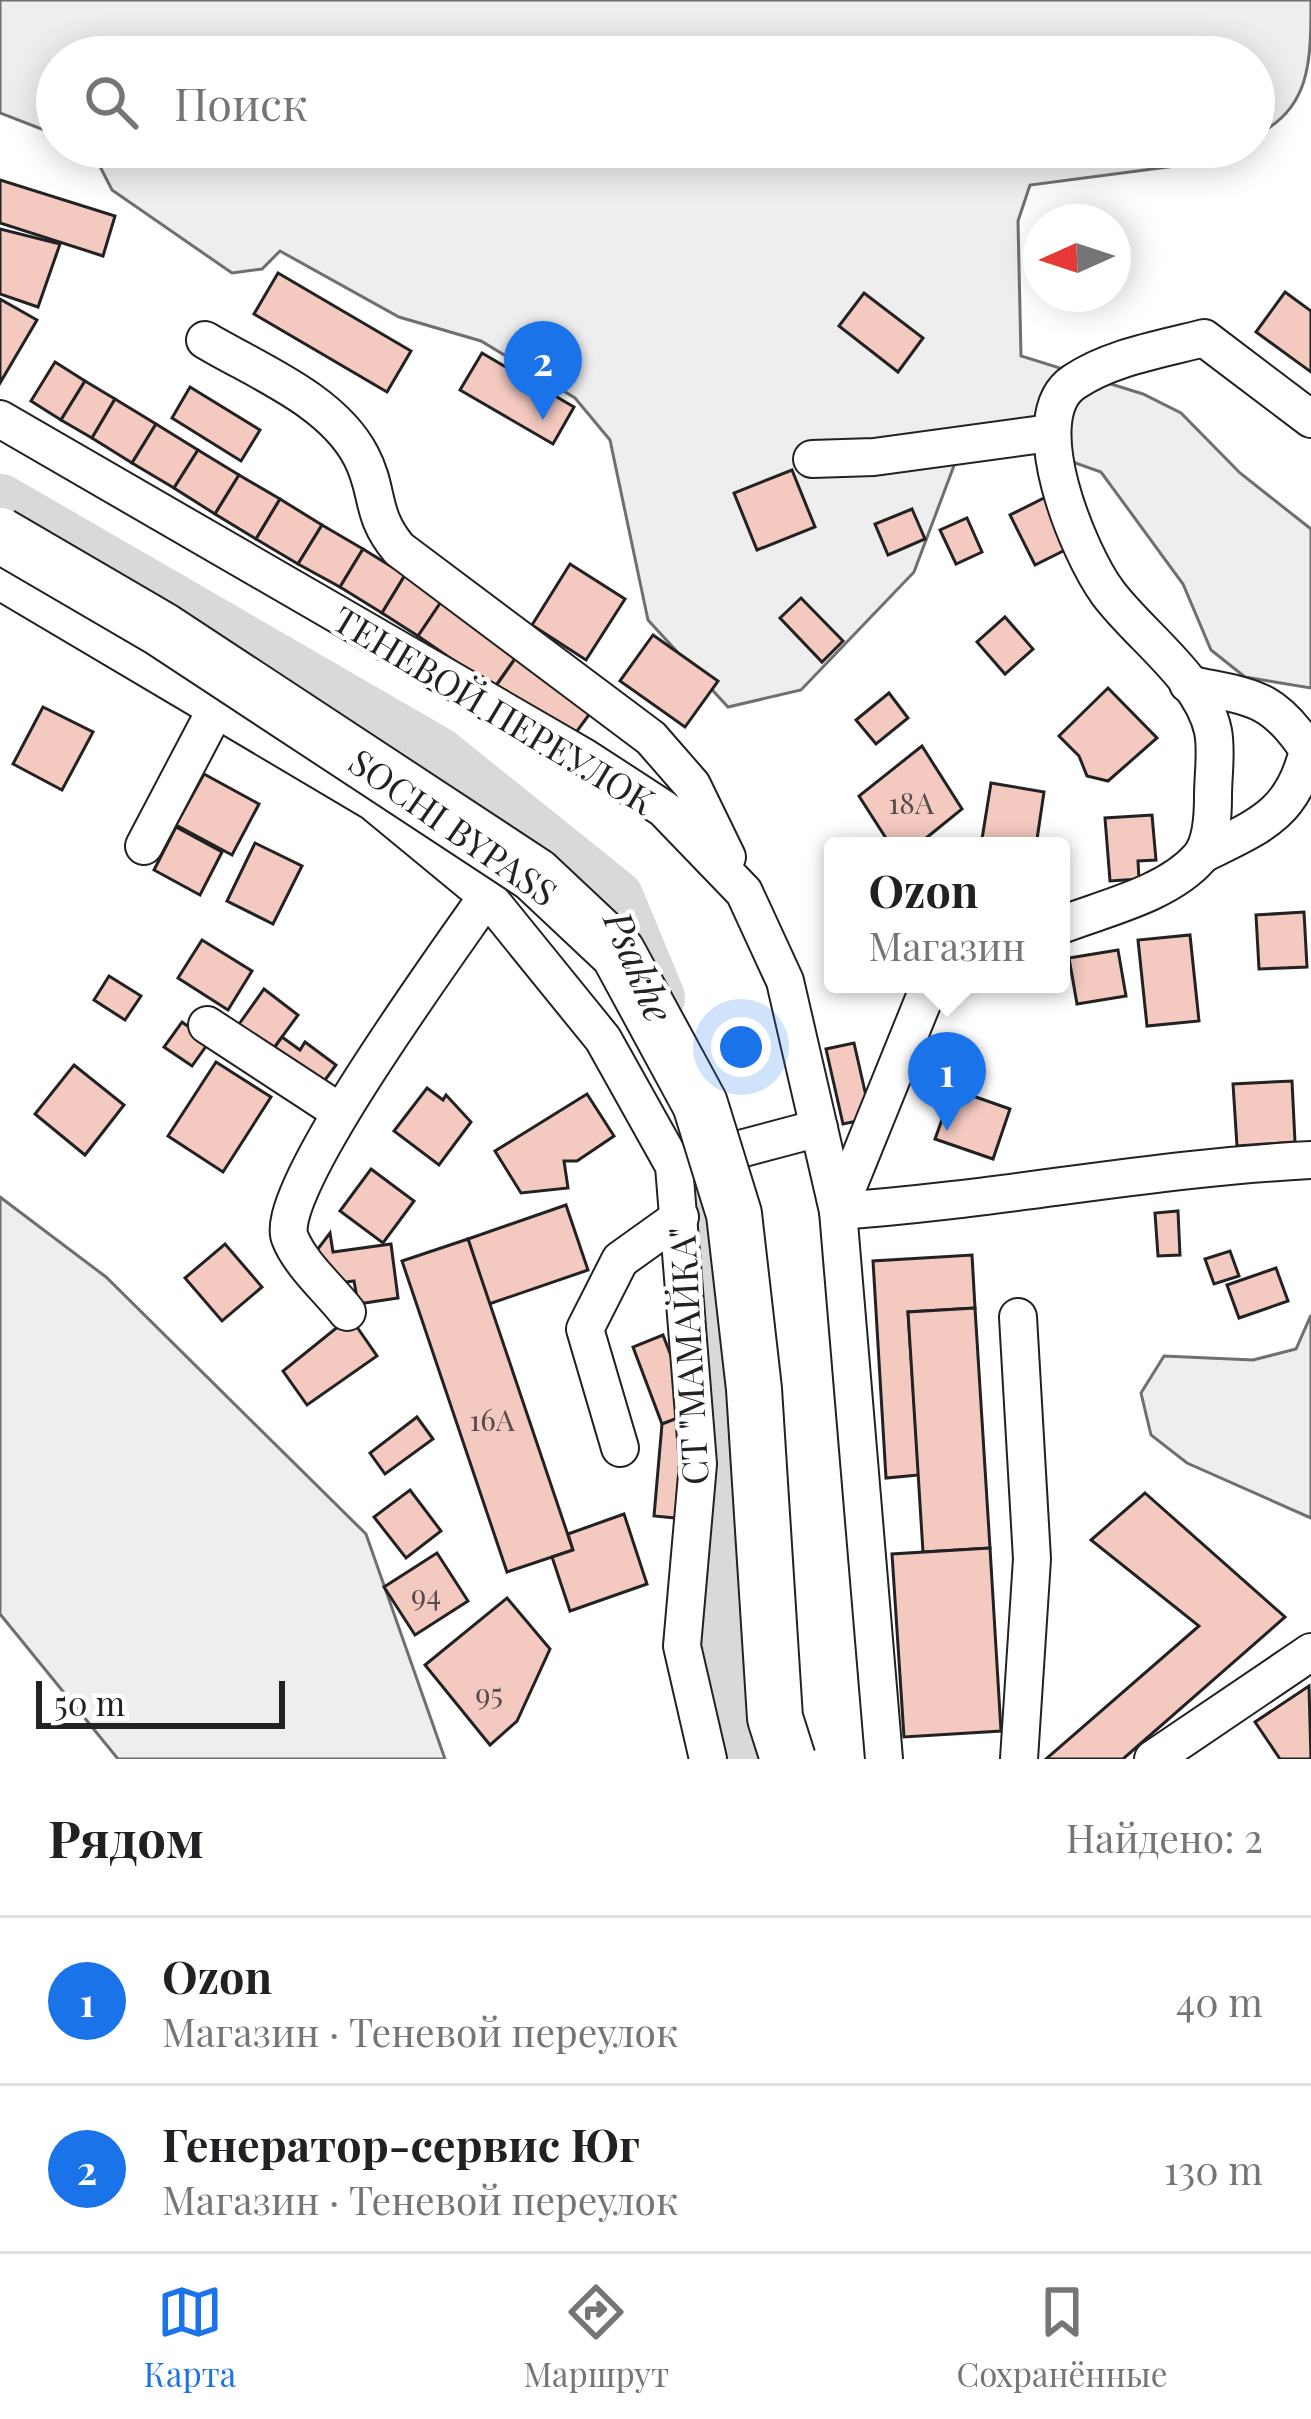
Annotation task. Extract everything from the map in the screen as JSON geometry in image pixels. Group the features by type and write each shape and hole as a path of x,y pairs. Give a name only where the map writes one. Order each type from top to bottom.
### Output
{"highway":[{"name":"SOCHI BYPASS","path":"0,535 161,628 535,875 618,953 700,1104 734,1214 754,1388 775,1718 788,1759"}],"street":[{"path":"1203,854 1214,817 1213,729 1187,685 1106,590 1076,532 1050,433 1056,404 1071,383 1125,360 1204,338 1311,419"},
{"path":"205,340 324,411 364,460 377,523 399,549 674,760 744,892"},
{"name":"ТЕНЕВОЙ ПЕРЕУЛОК","path":"0,418 584,757 664,809 744,892 785,981 838,1211 884,1759"},
{"path":"812,459 874,458 1050,433"},
{"path":"0,581 373,802 487,896 603,1039 674,1166 819,1128"},
{"path":"1070,921 1175,880 1203,854 1272,820 1301,780 1308,749 1283,712 1253,699 1187,685"},
{"path":"144,846 216,709"},
{"path":"347,1312 290,1238 288,1214 340,1112 487,896"},
{"name":"ТЕНЕВОЙ ПЕРЕУЛОК","path":"838,1211 926,993"},
{"path":"207,1024 340,1112"},
{"path":"838,1211 960,1203 1211,1165 1311,1160"},
{"name":"СТ \"МАМАЙКА\"","path":"674,1166 698,1464 682,1646 708,1759"},
{"path":"620,1448 585,1329 620,1260 680,1217"},
{"path":"1018,1317 1032,1558 1019,1759"},
{"path":"1153,1759 1311,1652"}],"shaded area":[{"path":"0,0 1311,0 1304,81 1297,98 1275,123 1275,36 36,36 36,127 0,113"},
{"path":"101,168 1160,168 1030,185 1018,221 1021,356 1143,394 1181,413 1240,473 1311,529 1311,688 1245,677 1211,650 1183,584 1101,472 1022,444 964,439 914,572 801,690 728,707 648,620 610,440 575,398 481,341 399,317 280,251 262,269 232,273 112,190"},
{"path":"0,1197 106,1277 366,1534 445,1759 118,1759 0,1614"},
{"path":"1311,1315 1311,1518 1187,1463 1151,1435 1141,1393 1164,1356 1253,1360 1296,1349"}],"building":[{"path":"0,180 115,216 103,256 0,223"},
{"path":"0,229 60,244 38,307 0,294"},
{"path":"278,273 411,351 387,392 254,314"},
{"path":"1285,292 1311,311 1311,372 1256,332"},
{"path":"864,293 923,338 898,372 839,326"},
{"path":"0,299 37,320 0,383"},
{"path":"482,353 574,407 553,444 460,390"},
{"path":"55,362 85,381 61,420 31,401"},
{"path":"85,381 115,399 92,438 61,420"},
{"path":"190,387 260,430 241,461 172,418"},
{"path":"115,399 156,424 132,463 92,438"},
{"path":"156,424 198,450 174,488 132,463"},
{"path":"198,450 239,475 215,514 174,488"},
{"path":"792,470 815,527 757,550 734,493"},
{"path":"239,475 280,499 256,539 215,514"},
{"path":"1050,495 1075,545 1035,565 1010,515"},
{"path":"280,499 322,525 298,564 256,539"},
{"path":"912,509 925,539 888,555 875,524"},
{"path":"967,518 982,552 956,564 940,530"},
{"path":"322,525 363,549 340,587 298,564"},
{"path":"363,549 405,575 382,613 340,587"},
{"path":"570,564 625,599 586,660 532,625"},
{"path":"405,575 443,599 418,636 382,613"},
{"path":"801,598 843,641 822,662 780,618"},
{"path":"443,599 519,653 494,688 418,636"},
{"path":"1005,617 1033,649 1005,674 977,642"},
{"path":"653,635 718,681 685,727 620,681"},
{"path":"519,653 594,708 569,742 494,689"},
{"path":"1108,688 1157,738 1108,781 1087,776 1079,756 1059,736"},
{"path":"889,693 908,718 876,744 856,720"},
{"path":"43,707 93,732 62,790 13,764"},
{"path":"922,746 962,809 927,837 885,837 859,796"},
{"path":"204,774 259,804 232,855 176,825"},
{"path":"991,783 1044,792 1037,837 982,837"},
{"path":"1152,815 1156,860 1138,861 1139,879 1110,881 1105,818"},
{"path":"176,827 222,852 200,895 154,870"},
{"path":"255,843 302,866 273,924 227,901"},
{"path":"1304,912 1307,967 1259,969 1256,915"},
{"path":"1190,935 1199,1021 1147,1026 1138,940"},
{"path":"202,940 252,971 228,1010 178,978"},
{"path":"1118,950 1126,996 1077,1004 1070,958"},
{"path":"109,976 141,996 125,1020 94,1000"},
{"path":"264,989 298,1015 271,1052 237,1027"},
{"path":"182,1022 209,1042 192,1066 164,1047"},
{"path":"282,1037 300,1050 305,1042 336,1065 320,1087 271,1052"},
{"path":"854,1043 871,1118 843,1124 826,1049"},
{"path":"216,1062 271,1097 223,1172 168,1136"},
{"path":"74,1065 124,1105 85,1155 35,1114"},
{"path":"1292,1081 1295,1142 1237,1146 1233,1084"},
{"path":"427,1088 443,1100 446,1095 471,1122 439,1165 394,1131"},
{"path":"953,1089 1010,1109 993,1159 935,1139"},
{"path":"587,1094 614,1136 577,1161 564,1161 568,1188 521,1193 495,1151"},
{"path":"371,1169 414,1201 383,1243 340,1211"},
{"path":"566,1205 588,1270 489,1304 468,1239"},
{"path":"1178,1211 1180,1255 1158,1256 1155,1213"},
{"path":"330,1233 333,1252 391,1244 398,1298 358,1304 354,1281 332,1284 314,1254"},
{"path":"468,1239 573,1550 507,1572 402,1261"},
{"path":"225,1244 262,1287 222,1321 185,1278"},
{"path":"1230,1251 1239,1276 1214,1284 1205,1259"},
{"path":"972,1255 975,1308 908,1312 919,1475 886,1478 873,1261"},
{"path":"1276,1268 1288,1301 1239,1318 1227,1285"},
{"path":"975,1308 990,1548 923,1552 908,1312"},
{"path":"350,1317 377,1356 307,1405 283,1371"},
{"path":"663,1335 693,1413 662,1424 633,1347"},
{"path":"417,1417 433,1439 385,1474 370,1453"},
{"path":"680,1417 686,1519 654,1516 662,1424"},
{"path":"410,1490 441,1531 406,1558 374,1517"},
{"path":"1145,1493 1285,1617 1123,1759 1046,1759 1199,1626 1091,1540"},
{"path":"624,1514 647,1584 570,1611 552,1557 573,1550 568,1534"},
{"path":"990,1548 1001,1731 904,1737 892,1554"},
{"path":"437,1553 468,1601 415,1635 384,1587"},
{"path":"507,1598 550,1649 517,1721 490,1745 425,1665"},
{"path":"1309,1686 1311,1759 1280,1759 1255,1722"}],"waterway":[{"name":"Psakhe","path":"0,504 436,756 614,899 655,998"},
{"name":"Psakhe","path":"694,1215 709,1354 718,1597 740,1759"}],"place":[{"name":"Генератор-сервис Юг","path":"543,420"},
{"name":"Ozon","path":"947,1131"}]}
